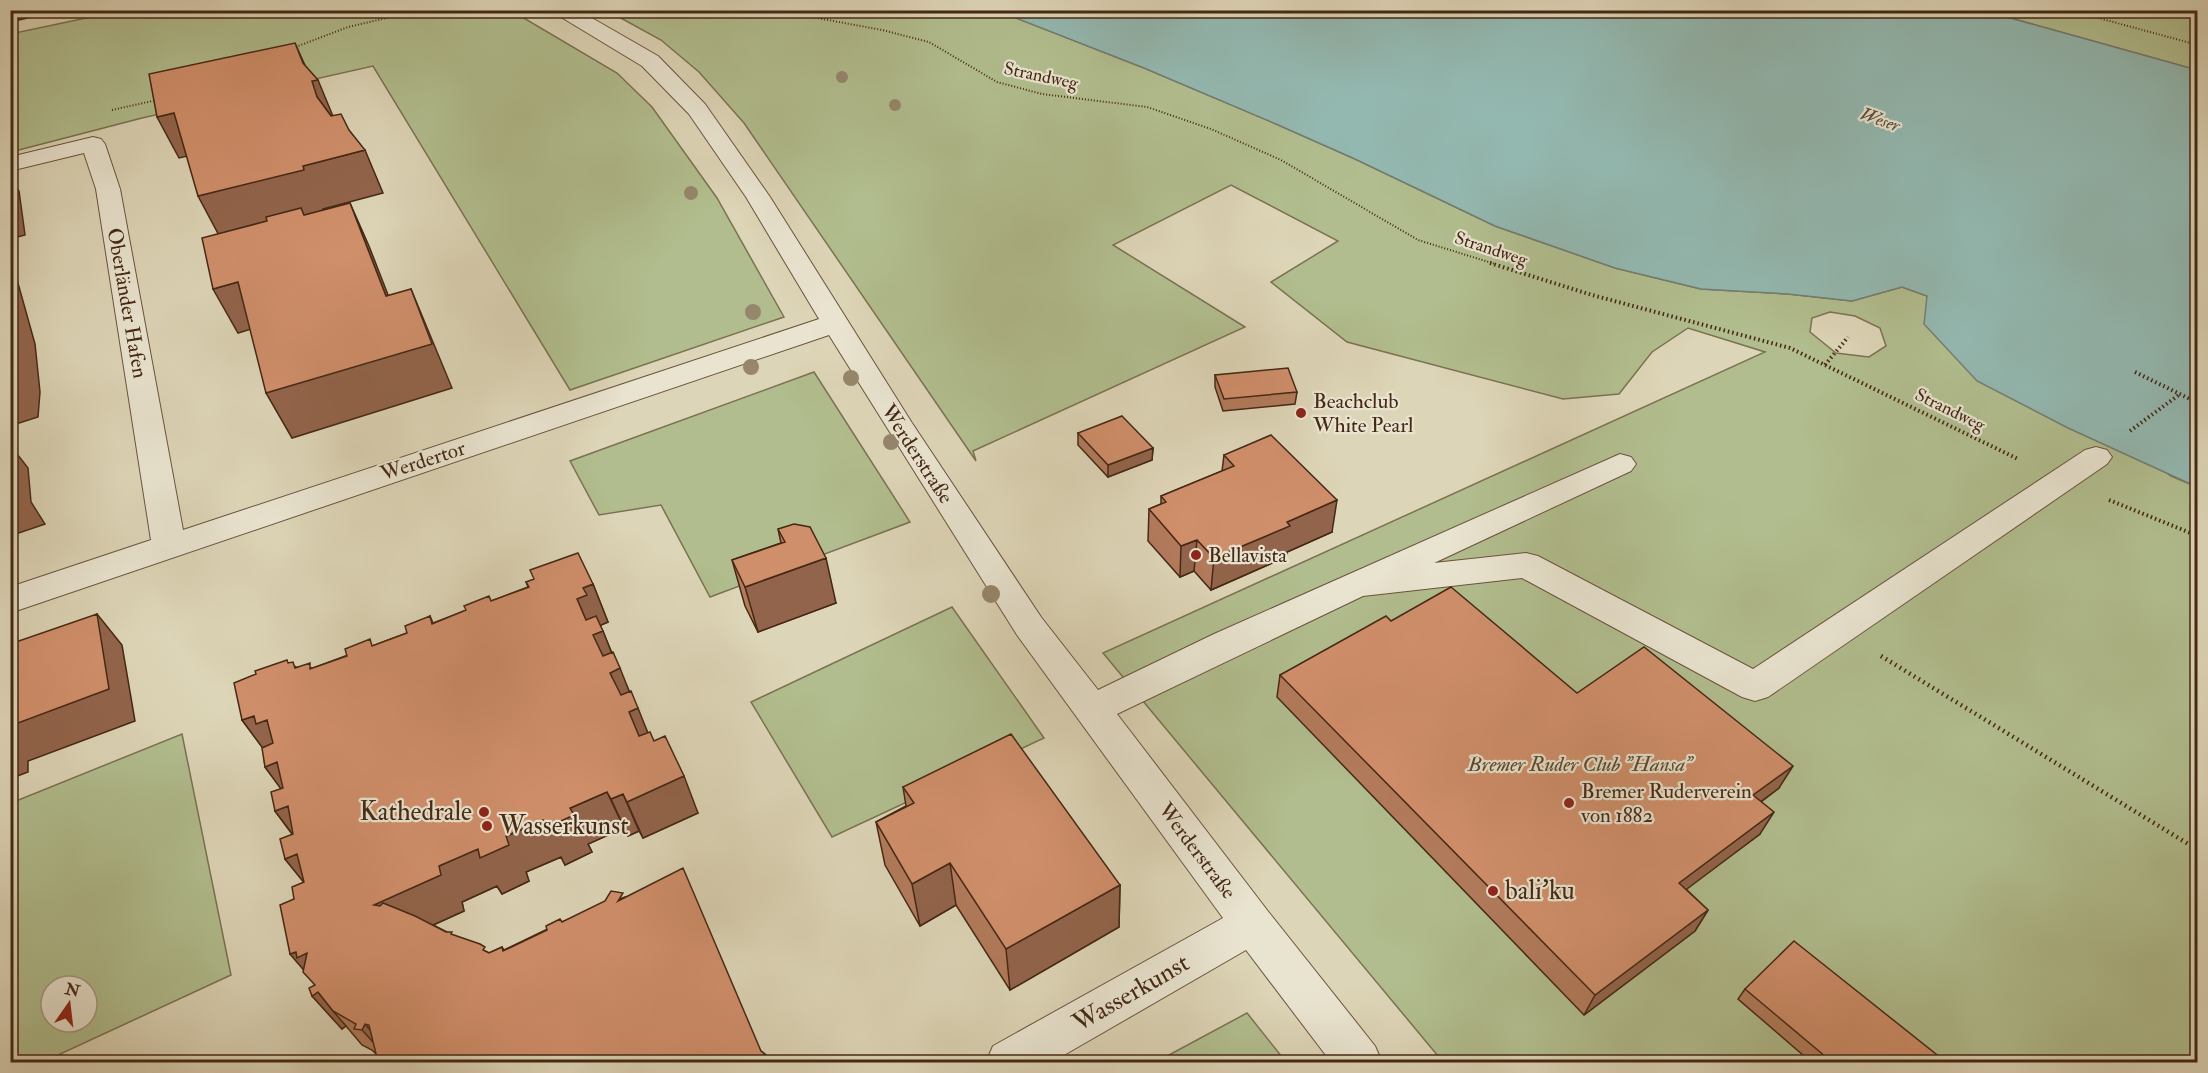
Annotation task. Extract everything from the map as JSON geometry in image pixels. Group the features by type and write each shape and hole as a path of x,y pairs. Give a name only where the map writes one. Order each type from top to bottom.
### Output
{"street":[{"name":"Werderstraße","path":"563,10 650,61 697,109 758,197 900,428 1029,626 1252,924 1359,1062"},
{"name":"Oberländer Hafen","path":"10,164 93,144 108,189 170,546"},
{"name":"Werdertor","path":"10,600 836,323"},
{"path":"1361,585 1526,565 1755,687 2096,457"},
{"path":"1091,710 1227,644 1361,585 1620,464"},
{"name":"Wasserkunst","path":"1009,1062 1252,924"}],"path":[{"path":"292,48 348,27 421,10"},
{"name":"Strandweg","path":"774,10 882,30 929,42 997,82 1042,94 1147,107 1211,129 1281,160 1335,189 1418,240 1592,295 1790,348 2063,481 2198,536"},
{"path":"2069,10 2198,45"},
{"path":"10,90 18,88"},
{"path":"111,111 161,98"},
{"path":"1826,365 1848,337"},
{"path":"2135,372 2198,403"},
{"path":"2096,457 2180,394"},
{"path":"1840,630 2198,850"}],"green space":[{"path":"124,10 512,11 617,73 652,107 717,198 784,317 570,390 373,66 142,118 11,152 10,34"},
{"name":"Bremer Ruder Club \"Hansa\"","path":"608,11 998,11 1144,68 1276,124 1495,226 1615,268 1701,289 1788,294 1852,301 1902,287 1927,296 2171,476 2197,487 2197,1062 1443,1062 1103,653 1765,352 1688,328 1652,352 1619,394 1563,399 1347,342 1271,282 1338,241 1231,185 1113,245 1245,327 973,451 976,461 744,123 699,72 661,40","holes":["1830,312 1855,316 1880,328 1886,346 1869,357 1836,353 1810,332 1812,318"]},
{"path":"1985,11 2197,11 2197,70"},
{"path":"814,372 910,522 710,597 661,505 599,515 570,461"},
{"path":"952,607 1044,738 832,837 751,702"},
{"path":"182,734 231,975 43,1062 11,1062 11,803"},
{"path":"1247,1013 1286,1062 1156,1062"}],"water":[{"name":"Weser","path":"998,11 1985,11 2197,70 2197,487 2068,428 1977,381 1924,324 1927,296 1902,287 1852,301 1788,294 1701,289 1615,268 1495,226 1276,124 1144,68"}],"building":[{"path":"295,43 303,63 318,80 312,81 317,97 331,116 341,114 349,130 365,150 303,166 304,170 198,196 174,113 157,117 149,74"},
{"path":"350,203 386,296 411,289 432,344 266,393 238,282 213,289 202,238 267,221 266,217 301,208 304,215"},
{"path":"1288,368 1297,392 1224,399 1215,375"},
{"path":"1122,416 1153,448 1108,465 1078,433"},
{"path":"1271,435 1337,500 1287,522 1290,526 1214,558 1197,540 1181,546 1149,509 1166,502 1161,496 1234,466 1224,455"},
{"path":"794,524 810,527 826,558 745,587 732,560 785,542 778,529"},
{"name":"Wasserkunst","path":"578,553 593,584 583,588 587,595 577,599 586,620 596,616 603,631 593,635 603,656 613,652 620,668 610,673 621,695 631,691 638,708 629,712 639,736 650,732 654,741 665,736 684,776 627,802 623,794 611,799 607,792 570,808 574,815 546,828 543,820 506,836 509,845 480,858 478,849 439,866 441,875 374,905 380,906 383,903 415,916 446,932 452,932 451,934 480,944 485,947 483,950 489,953 502,947 503,951 547,930 546,926 560,919 562,922 605,901 611,891 623,893 618,901 683,868 761,1051 766,1055 758,1056 747,1062 378,1062 369,1025 365,1024 362,1030 354,1029 356,1024 333,1011 318,992 312,996 309,988 315,985 303,972 307,953 297,958 296,952 290,954 280,905 294,899 292,887 304,882 297,854 285,859 280,839 293,834 288,806 275,811 271,792 283,788 277,762 265,767 262,748 273,743 267,720 256,724 254,716 242,720 234,683 256,674 255,671 287,660 288,663 293,662 295,668 310,663 310,669 347,656 345,649 370,639 372,646 407,633 405,626 430,616 432,624 466,610 464,606 489,596 491,601 529,587 526,582 534,579 530,570"},
{"name":"Bremer Ruderverein von 1882","path":"1451,587 1577,693 1644,647 1793,766 1753,795 1774,812 1679,883 1708,910 1595,995 1280,675 1386,616 1391,621"},
{"path":"97,614 109,689 10,726 10,644"},
{"path":"1011,734 1120,885 1006,949 950,863 912,884 876,822 914,803 903,787"},
{"path":"1794,941 1946,1062 1832,1062 1745,989"}],"place":[{"name":"Beachclub White Pearl","path":"1301,413"},
{"name":"Bellavista","path":"1196,555"},
{"name":"Bremer Ruderverein von 1882","path":"1569,803"},
{"name":"Kathedrale","path":"484,812"},
{"name":"Wasserkunst","path":"487,826"},
{"name":"bali'ku","path":"1493,891"}]}
